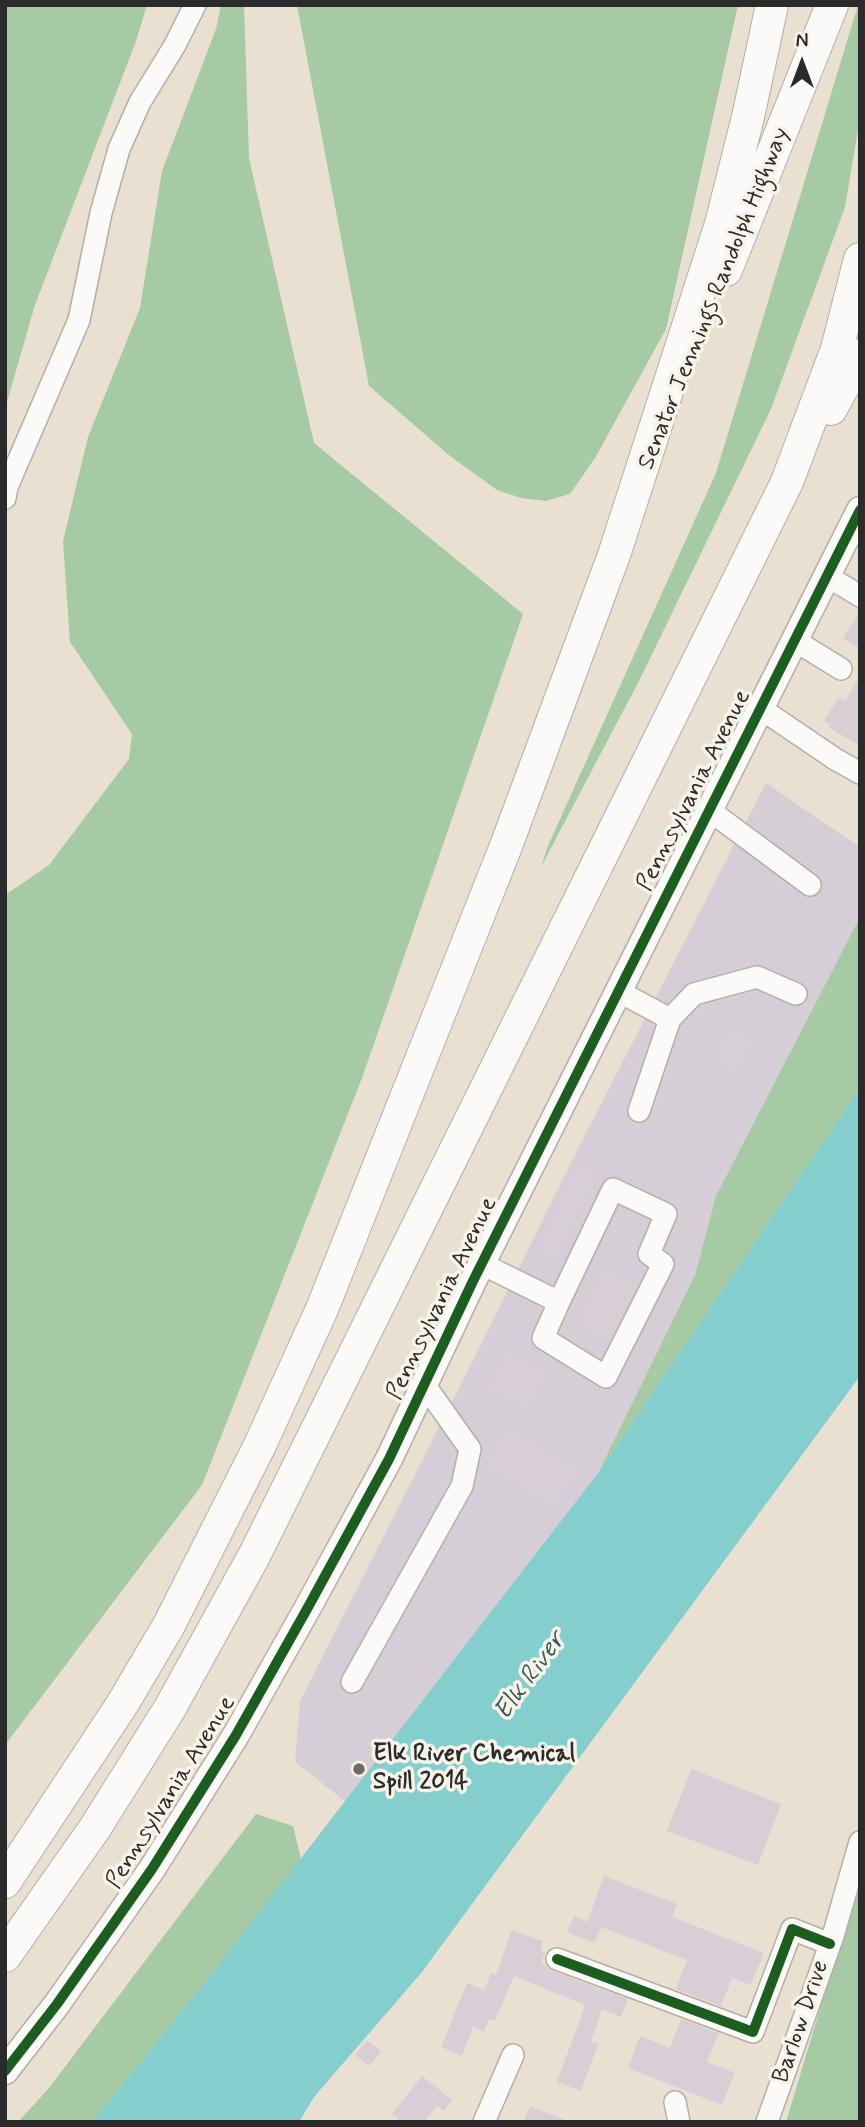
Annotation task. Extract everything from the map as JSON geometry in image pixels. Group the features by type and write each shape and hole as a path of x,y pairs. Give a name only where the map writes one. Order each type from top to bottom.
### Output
{"highway":[{"path":"5,1882 123,1703 169,1625 277,1408 322,1309 506,846 614,555 721,224 772,5"},
{"name":"Senator Jennings Randolph Highway","path":"614,555 832,5"},
{"path":"787,482 836,349 860,259"},
{"path":"5,1956 94,1829 170,1707 254,1556 787,482 843,390 860,355"}],"main road":[{"name":"Pennsylvania Avenue","path":"5,2071 57,2004 152,1868 236,1735 389,1459 482,1264 860,510"}],"street":[{"path":"5,498 7,487 79,320 101,213 119,149 140,102 175,45 195,5"},
{"path":"827,576 860,596"},
{"path":"794,640 841,670"},
{"path":"760,708 860,774"},
{"path":"709,810 810,885"},
{"path":"639,1111 670,1019 694,994 757,977 796,994"},
{"path":"618,991 670,1019"},
{"path":"613,1189 666,1214 649,1254 663,1264 606,1377 543,1338 559,1301 613,1189"},
{"path":"482,1264 559,1301"},
{"path":"352,1682 462,1486 470,1449 424,1384"},
{"name":"Barlow Drive","path":"767,2122 830,1944 860,1842"},
{"path":"557,1959 753,2032 792,1929 830,1944"},
{"path":"484,2122 513,2055"}],"shaded area":[{"path":"766,783 860,847 860,917 716,1196 695,1275 598,1473 346,1802 295,1762 300,1701"}],"green space":[{"path":"5,5 147,5 136,41 35,305 5,409"},
{"path":"221,5 244,5 249,158 314,443 523,614 362,1078 202,1485 5,1745 5,895 49,865 129,759 132,734 70,642 63,541 88,437 140,308 162,171 216,29"},
{"path":"297,5 738,5 666,329 595,458 570,494 546,501 521,498 497,490 450,456 369,386"},
{"path":"858,5 860,118 845,207 771,409 640,679 541,867 547,848 716,473"},
{"path":"860,917 860,1088 598,1473 695,1275 716,1196"},
{"path":"256,1814 293,1826 301,1859 92,2122 18,2122 49,2088"},
{"path":"860,1887 860,2122 786,2122 843,1933"}],"water":[{"name":"Elk River","path":"860,1088 860,1376 422,1972 314,2097 299,2122 92,2122 214,1971 598,1473"}],"building":[{"path":"860,611 860,648 843,638"},
{"path":"860,677 860,746 828,727 830,724 824,721 839,697 845,701"},
{"path":"731,1031 751,1040 736,1070 716,1060"},
{"path":"580,1163 597,1171 555,1259 538,1251"},
{"path":"604,1271 637,1287 611,1339 578,1323"},
{"path":"506,1353 546,1373 529,1408 489,1388"},
{"path":"508,1429 576,1471 555,1505 487,1464"},
{"path":"691,1769 781,1804 758,1865 667,1831"},
{"path":"604,1876 677,1904 672,1917 764,1953 751,1985 732,1978 721,2006 676,1989 687,1960 601,1927 594,1943 567,1932 574,1916 587,1922"},
{"path":"512,1930 543,1941 540,1951 545,1953 541,1963 552,1971 628,1999 621,2017 602,2009 591,2042 598,2044 581,2091 557,2082 585,2005 514,1976 495,2021 489,2019 484,2032 473,2027 462,2056 441,2047 467,1983 484,1990 491,1973 496,1975"},
{"path":"681,2019 719,2033 707,2062 735,2073 722,2105 628,2068 640,2036 670,2048"},
{"path":"367,2040 381,2051 369,2066 355,2055"},
{"path":"422,2076 452,2100 444,2111 437,2106 424,2122 401,2122 392,2114"},
{"path":"530,2106 568,2121 568,2122 523,2122"}],"cycle path":[{"path":"5,2071 57,2004 152,1869 236,1735 307,1609 389,1459 473,1281 860,510"},
{"path":"557,1959 753,2032 792,1929 830,1944"}],"place":[{"name":"Elk River Chemical Spill 2014","path":"359,1769"}]}
